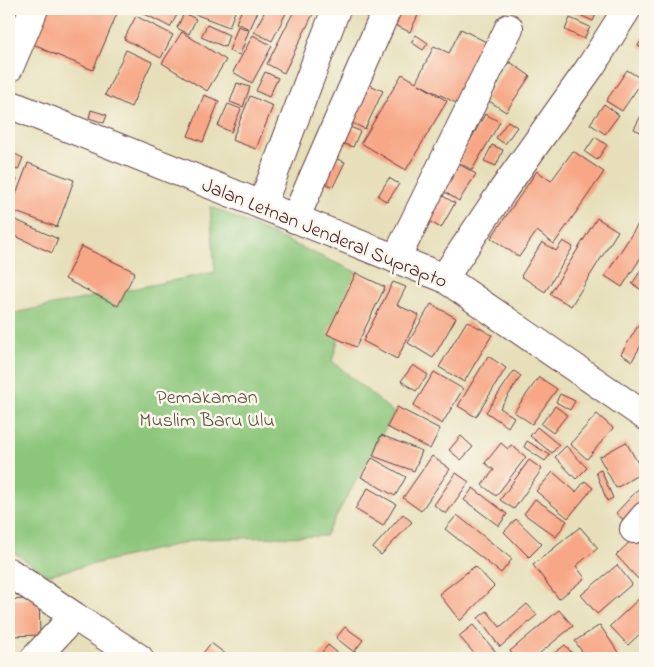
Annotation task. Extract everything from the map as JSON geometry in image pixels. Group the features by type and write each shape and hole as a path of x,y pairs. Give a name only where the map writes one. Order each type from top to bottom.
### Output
{"street":[{"path":"9,68 34,9"},
{"path":"262,205 336,9"},
{"path":"295,219 387,9"},
{"path":"444,278 591,66 627,9"},
{"path":"396,259 509,28"},
{"name":"Jalan Letnan Jenderal Suprapto","path":"9,104 444,278 642,407"},
{"path":"9,572 139,658"},
{"path":"35,658 74,616"}],"green space":[{"name":"Pemakaman Muslim Baru Ulu","path":"210,206 358,273 332,361 394,413 325,536 200,539 47,575 9,549 9,314 215,272"}],"building":[{"path":"9,9 29,9 9,62"},
{"path":"36,9 119,9 93,70 23,40"},
{"path":"135,9 165,9 177,15 170,27"},
{"path":"194,9 236,9 229,27 192,13"},
{"path":"242,9 259,9 250,29 236,23"},
{"path":"266,9 288,9 272,41 254,32"},
{"path":"295,9 307,9 314,12 284,73 267,64"},
{"path":"392,9 421,9 410,32 386,21"},
{"path":"574,9 598,10 593,21 573,12"},
{"path":"184,13 196,19 189,34 177,28"},
{"path":"136,16 173,35 161,58 124,39"},
{"path":"570,18 590,27 584,39 565,30"},
{"path":"207,25 229,35 225,47 201,37"},
{"path":"238,26 249,30 240,55 229,51"},
{"path":"461,29 488,43 458,104 419,84 447,101 406,170 361,143 402,74 416,82 434,46 449,53"},
{"path":"182,32 226,60 207,91 162,63"},
{"path":"645,34 645,50 638,46"},
{"path":"253,35 272,46 252,83 233,72"},
{"path":"416,35 428,43 423,50 411,42"},
{"path":"126,50 152,62 131,107 105,95"},
{"path":"510,62 530,76 506,112 486,99"},
{"path":"627,70 643,80 622,111 606,101"},
{"path":"265,72 278,78 269,97 256,91"},
{"path":"237,83 250,87 243,107 230,102"},
{"path":"368,84 383,91 365,129 350,122"},
{"path":"204,95 219,101 203,142 188,136"},
{"path":"250,96 273,106 256,149 232,140"},
{"path":"228,104 241,109 231,132 218,126"},
{"path":"604,104 619,115 605,134 590,124"},
{"path":"645,108 645,134 634,129"},
{"path":"91,110 107,115 104,123 89,118"},
{"path":"485,114 500,122 472,170 458,162"},
{"path":"508,121 517,127 505,144 496,138"},
{"path":"347,126 360,131 353,147 341,143"},
{"path":"595,137 607,145 597,160 585,152"},
{"path":"492,145 503,150 496,166 484,161"},
{"path":"9,151 23,158 18,170 9,166"},
{"path":"573,151 604,172 554,244 537,231 519,257 491,238 537,171 551,181"},
{"path":"334,158 345,162 333,187 323,182"},
{"path":"28,163 74,180 57,227 10,210"},
{"path":"459,164 476,174 459,201 443,191"},
{"path":"9,175 17,179 9,197"},
{"path":"389,178 399,184 387,202 378,196"},
{"path":"441,195 455,203 441,228 427,220"},
{"path":"9,217 58,239 52,253 9,233"},
{"path":"597,218 618,231 571,306 550,294"},
{"path":"642,218 645,220 645,251 622,287 605,276"},
{"path":"563,241 573,247 545,292 521,276 542,242 556,251"},
{"path":"81,246 135,272 118,306 65,279"},
{"path":"645,264 645,292 632,284"},
{"path":"356,273 385,287 356,347 327,334"},
{"path":"393,282 406,287 397,305 419,315 397,359 363,341"},
{"path":"431,304 456,318 433,358 408,343"},
{"path":"645,314 645,338 632,361 621,354"},
{"path":"467,321 492,335 464,382 439,367"},
{"path":"488,356 506,368 476,417 458,406"},
{"path":"413,365 428,375 416,391 401,381"},
{"path":"514,371 521,376 500,408 514,417 508,427 486,412"},
{"path":"434,372 463,389 442,424 413,406"},
{"path":"539,377 557,389 532,424 514,412"},
{"path":"560,394 575,401 570,410 556,402"},
{"path":"555,406 567,415 553,433 541,424"},
{"path":"397,407 440,429 430,449 387,427"},
{"path":"597,414 613,428 587,459 570,444"},
{"path":"537,427 559,445 552,453 530,436"},
{"path":"381,435 422,451 414,471 373,456"},
{"path":"461,436 473,447 461,460 449,450"},
{"path":"527,441 550,455 545,461 524,447"},
{"path":"626,442 643,472 616,488 599,457"},
{"path":"501,443 508,449 511,445 526,457 496,496 482,485 494,470 485,463"},
{"path":"566,446 587,468 576,479 555,457"},
{"path":"432,456 450,469 421,511 403,498"},
{"path":"372,458 406,477 395,496 361,477"},
{"path":"529,460 542,469 514,509 500,500"},
{"path":"601,470 613,498 607,501 596,472"},
{"path":"553,472 576,492 585,481 593,488 568,518 536,491"},
{"path":"456,473 469,482 446,514 434,505"},
{"path":"645,482 645,512 631,527 616,513"},
{"path":"368,488 396,504 383,526 355,509"},
{"path":"473,488 507,514 499,526 464,500"},
{"path":"535,499 567,521 556,537 524,514"},
{"path":"403,514 412,522 381,555 373,548"},
{"path":"457,515 512,559 501,573 445,529"},
{"path":"516,519 542,544 529,557 504,532"},
{"path":"580,527 598,548 576,566 585,578 559,599 533,565"},
{"path":"637,535 645,544 645,573 638,579 616,555"},
{"path":"617,565 632,584 597,614 581,595"},
{"path":"475,566 494,586 460,621 439,594"},
{"path":"642,596 645,599 645,629 628,645 610,626"},
{"path":"39,598 40,635 9,636 9,600"},
{"path":"527,604 537,615 500,647 478,618 487,611 500,627"},
{"path":"559,610 573,626 534,658 516,658 510,651"},
{"path":"473,625 501,658 478,658 459,636"},
{"path":"600,625 619,654 612,658 586,658 575,641"},
{"path":"345,627 363,640 354,652 336,638"},
{"path":"211,643 231,658 199,658"},
{"path":"328,645 344,658 317,658"},
{"path":"565,645 576,658 552,658 551,656"}]}
